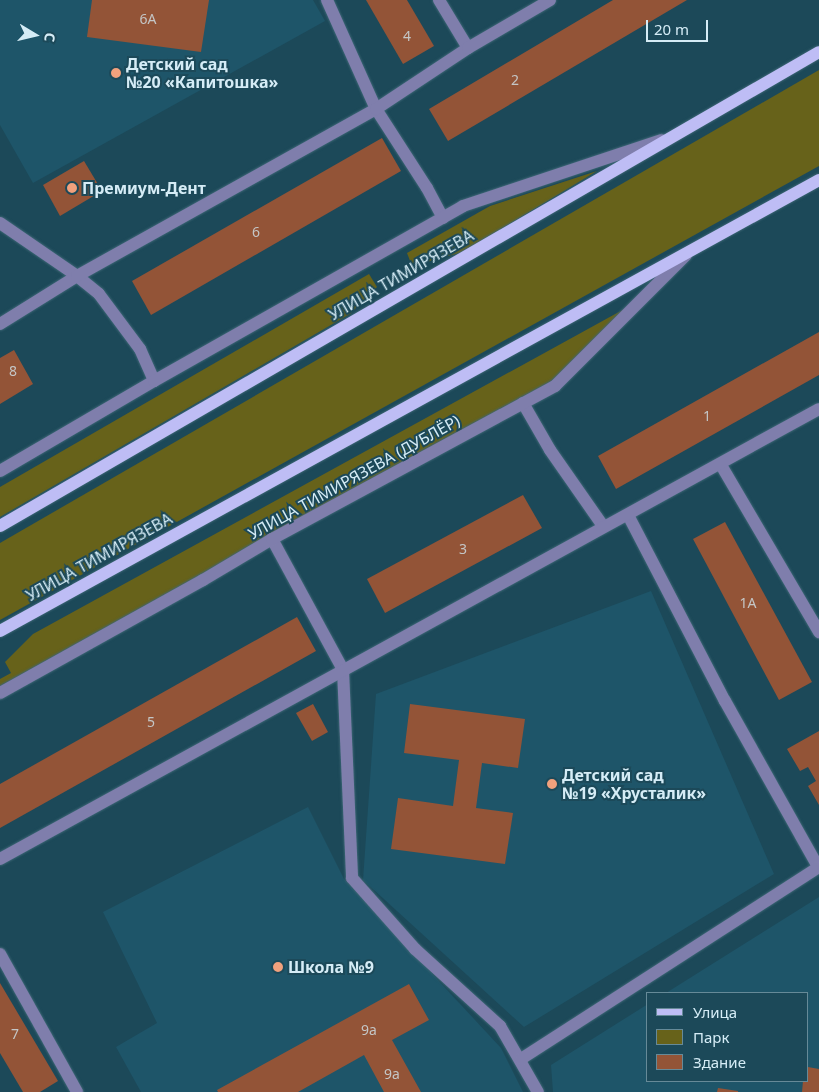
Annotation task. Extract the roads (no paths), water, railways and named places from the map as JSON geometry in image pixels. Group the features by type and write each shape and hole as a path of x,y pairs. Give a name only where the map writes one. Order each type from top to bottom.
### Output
{"main road":[{"name":"УЛИЦА ТИМИРЯЗЕВА","path":"0,526 819,52"},
{"name":"УЛИЦА ТИМИРЯЗЕВА","path":"0,631 819,180"}],"street":[{"path":"327,0 376,109 427,188 443,218"},
{"path":"439,0 468,48"},
{"path":"0,324 77,276 376,109 468,48 550,0"},
{"path":"0,471 154,381 463,206 676,135"},
{"path":"0,223 77,276 98,294 140,350 154,381"},
{"name":"УЛИЦА ТИМИРЯЗЕВА (ДУБЛЁР)","path":"0,693 203,580 272,539 555,386 692,249"},
{"path":"523,403 550,450 603,526"},
{"path":"0,859 603,526 628,515 721,465 819,409"},
{"path":"721,465 819,632"},
{"path":"521,1059 819,867 725,702 628,515"},
{"path":"272,539 343,670 352,878 415,949 500,1026 521,1059 538,1092"},
{"path":"0,954 77,1092"}],"place":[{"name":"Детский сад №20 «Капитошка»","path":"116,73"},
{"name":"Премиум-Дент","path":"72,188"},
{"name":"Детский сад №19 «Хрусталик»","path":"552,784"},
{"name":"Школа №9","path":"278,967"}]}
